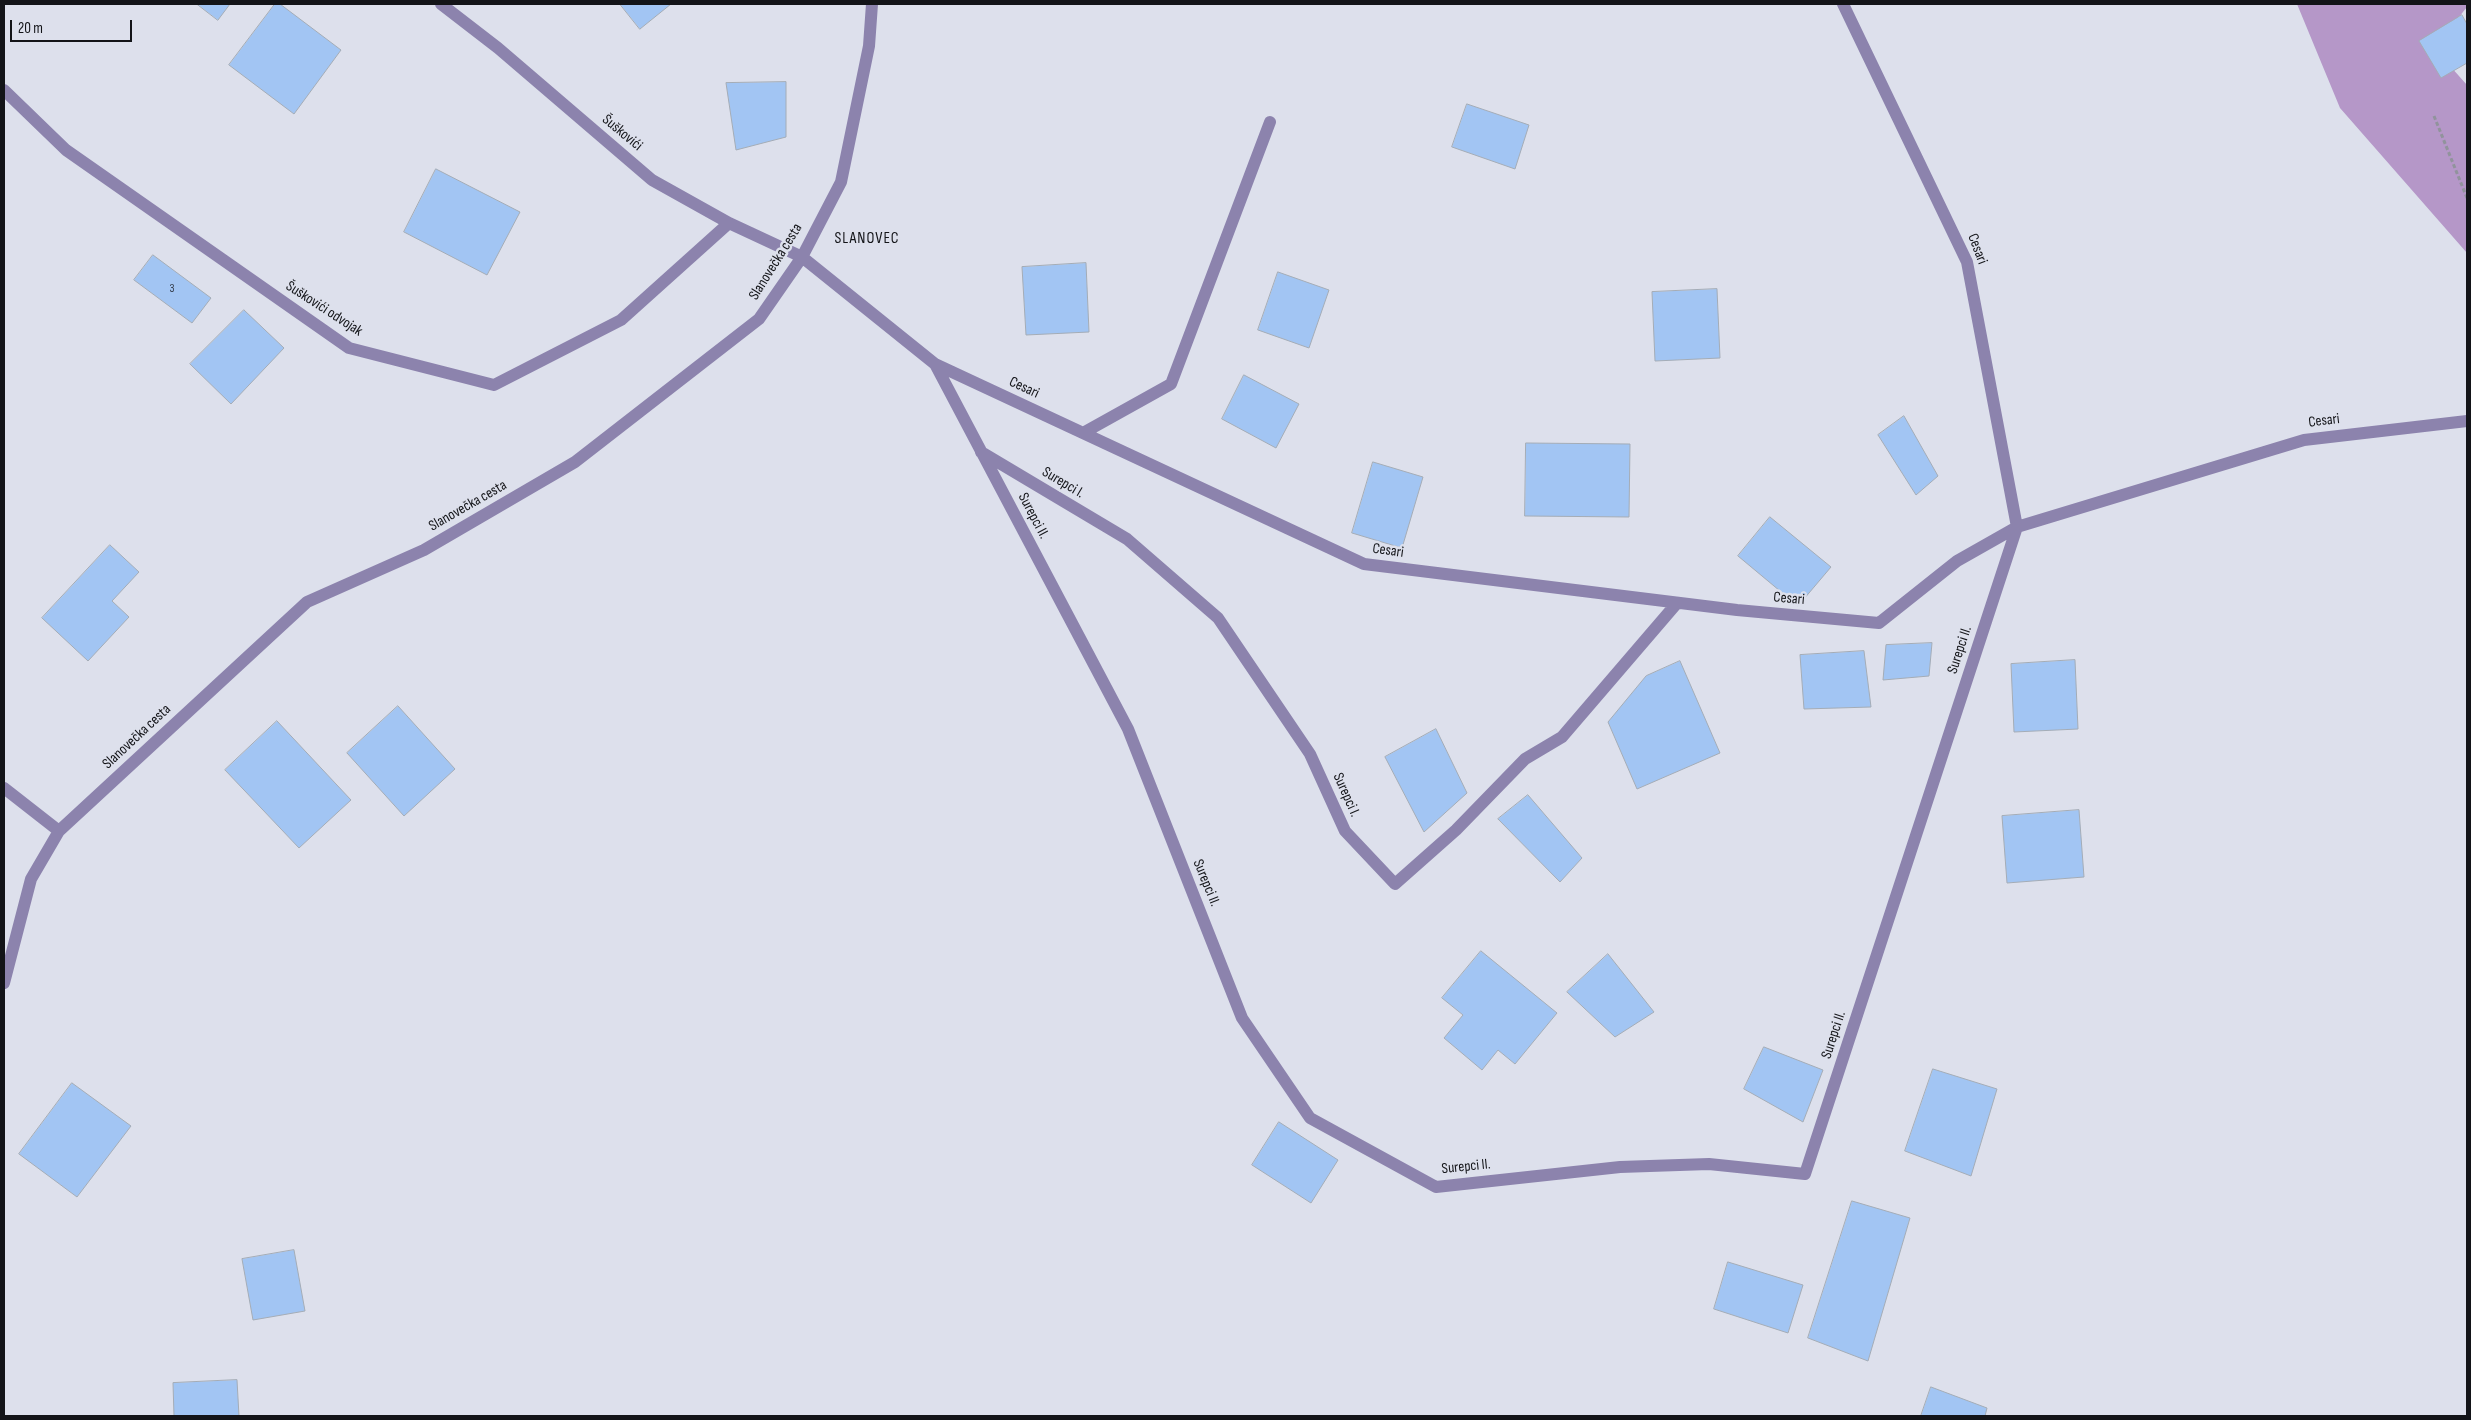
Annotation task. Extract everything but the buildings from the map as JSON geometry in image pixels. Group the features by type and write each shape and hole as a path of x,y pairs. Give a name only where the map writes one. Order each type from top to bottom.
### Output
{"street":[{"name":"Šuškovići","path":"441,4 498,48 652,180 729,222 802,257"},
{"name":"Slanovečka cesta","path":"4,984 31,879 59,831 307,602 424,550 575,462 759,319 802,257 841,182 869,46 872,4"},
{"name":"Cesari","path":"1843,4 1967,262 2017,527"},
{"name":"Šuškovići odvojak","path":"4,90 66,150 349,348 494,385 621,320 729,222"},
{"path":"1083,433 1171,384 1270,122"},
{"name":"Cesari","path":"802,257 935,364 1364,564 1677,603 1879,623 1957,560 2017,527 2304,440 2467,421"},
{"name":"Surepci II.","path":"935,364 1128,729 1242,1018 1310,1118 1436,1187 1620,1167 1709,1164 1805,1174 2017,527"},
{"name":"Surepci I.","path":"981,452 1127,540 1218,618 1310,754 1345,831 1395,884 1456,830 1525,759 1562,738 1677,603"},
{"path":"4,788 59,831"}],"path":[{"path":"2434,116 2467,198"}],"shaded area":[{"path":"2297,4 2467,4 2467,7 2434,48 2467,85 2467,253 2340,108"}],"district":[{"name":"SLANOVEC","path":"867,239"}]}
